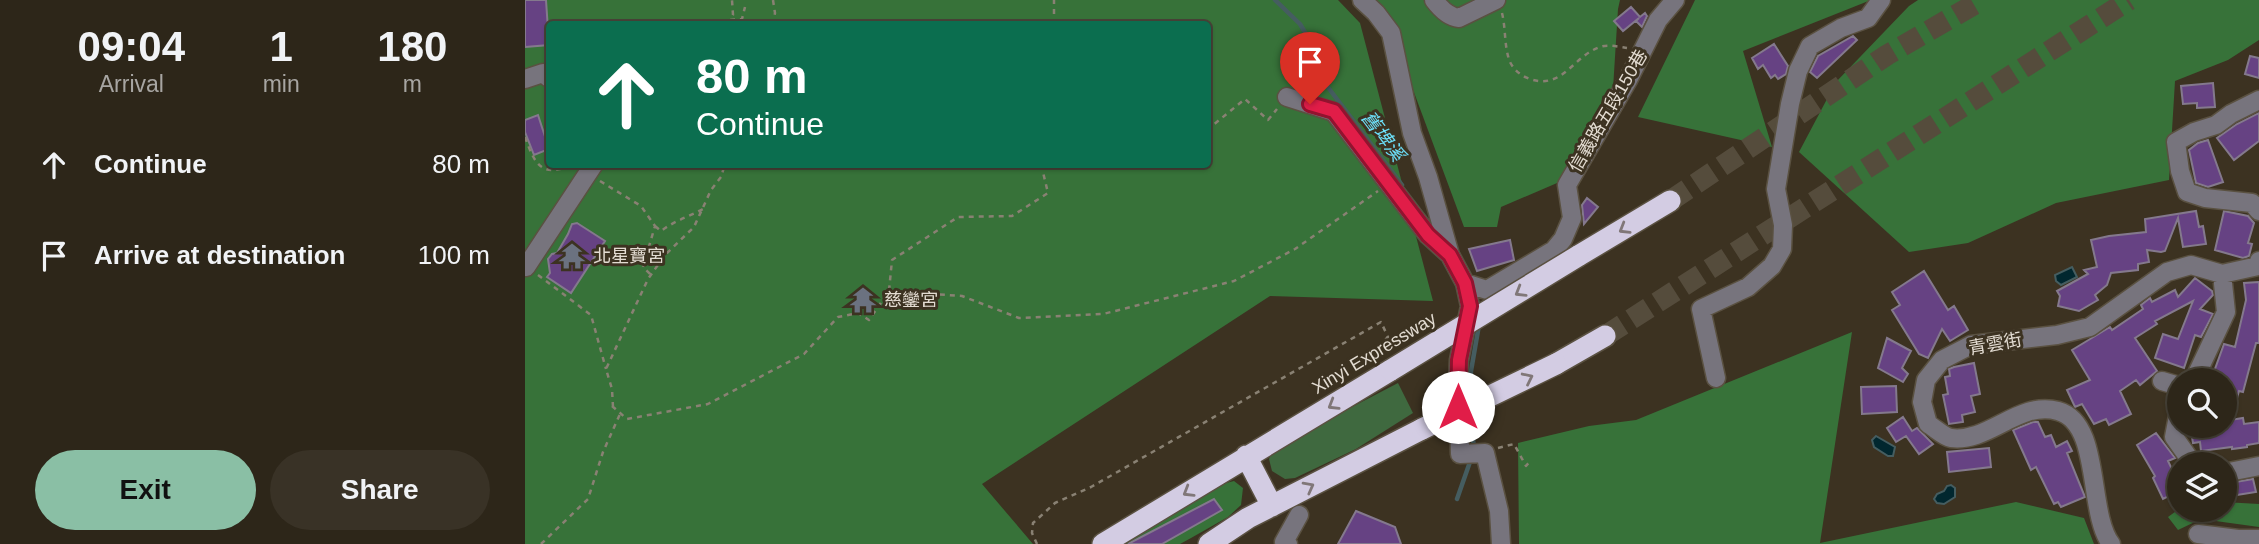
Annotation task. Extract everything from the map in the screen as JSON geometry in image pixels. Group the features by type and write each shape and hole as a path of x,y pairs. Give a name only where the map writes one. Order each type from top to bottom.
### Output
{"highway":[{"name":"Xinyi Expressway","path":"1103,544 1669,201"},
{"path":"1209,544 1248,518 1605,336"},
{"path":"1247,456 1272,506"}],"street":[{"path":"1362,0 1391,33 1412,133 1428,177 1450,255 1465,283 1470,306 1459,360 1460,454 1485,453 1499,511 1501,544"},
{"path":"1434,0 1459,19 1498,5"},
{"name":"信義路五段150巷","path":"1465,283 1487,290 1555,250 1572,218 1567,185 1628,80 1658,20 1675,0"},
{"path":"1716,378 1701,309 1748,287 1772,266 1782,249 1783,225 1776,189 1798,71 1810,46 1841,28 1868,18 1881,0"},
{"path":"525,62 546,76"},
{"path":"525,79 546,76"},
{"path":"1287,97 1334,111 1428,235 1450,255"},
{"path":"2259,100 2216,125 2194,132 2176,142 2180,171 2187,192 2205,198 2252,203 2259,211"},
{"path":"526,267 586,168"},
{"name":"青雲街","path":"2111,544 2103,527 2084,436 2075,421 2059,411 2044,409 2022,414 1976,435 1949,438 1928,424 1922,402 1926,380 1942,360 1971,345 2057,335 2090,327 2167,272 2192,265 2222,274 2258,266 2259,261"},
{"path":"2199,368 2226,312 2222,274"},
{"path":"2237,470 2259,466"},
{"path":"1289,544 1285,542 1299,515"},
{"path":"2199,534 2259,539"}],"path":[{"path":"730,21 733,15 733,0"},
{"path":"773,0 774,21"},
{"path":"1054,0 1054,21"},
{"path":"1498,5 1506,28 1509,60 1514,69 1531,80 1554,80 1601,47 1634,49"},
{"path":"733,21 741,19 745,7"},
{"path":"1211,127 1245,99 1268,120 1287,97"},
{"path":"525,137 533,159 543,169 586,168 641,206 661,231 674,221 703,209"},
{"path":"606,369 651,275 665,255 694,227 724,168"},
{"path":"612,406 627,419 708,404 804,354 838,317 857,313 869,320 889,290 892,260 958,217 1012,216 1048,193 1042,168"},
{"path":"889,290 962,296 1019,318 1103,314 1234,281 1295,249 1389,184"},
{"path":"651,275 643,267 655,226"},
{"path":"526,267 591,315 613,389 612,406"},
{"path":"1037,544 1032,533 1033,523 1055,503 1091,487 1381,323 1388,337 1367,357 1371,362"},
{"path":"541,544 588,499 603,453 622,415 612,406"},
{"path":"1485,453 1514,444 1526,466 1531,460"}],"green space":[{"path":"525,0 1338,0 1360,23 1433,301 1270,296 982,484 1033,544 525,544"},
{"path":"1376,0 1620,0 1612,105 1578,174 1501,207 1497,227 1464,227 1383,9"},
{"path":"1695,0 1871,0 1743,51 1772,147 1638,117"},
{"path":"1918,0 2259,0 2259,40 2228,60 2175,81 2169,180 2056,203 1968,243 1909,252 1799,152 1836,82 1909,6"},
{"path":"1852,332 1820,543 2016,502 2084,518 2094,544 1519,544 1518,443 1589,426 1636,420"},
{"path":"1398,383 1413,413 1356,449 1295,478 1285,479 1272,471 1269,459 1272,452 1283,443"},
{"path":"1234,481 1243,488 1241,505 1228,517 1180,544 1127,544 1125,540 1218,485"},
{"path":"2237,503 2259,504 2259,527 2223,522 2237,522"},
{"path":"2172,522 2195,522 2178,530"}],"water":[{"path":"2072,267 2077,277 2061,285 2056,281 2055,275"},
{"path":"1876,436 1895,447 1893,456 1888,456 1874,447 1872,440"},
{"path":"1951,485 1955,488 1955,497 1944,504 1937,503 1934,499 1937,494"}],"building":[{"path":"525,0 546,0 546,45 525,47"},
{"path":"1631,7 1640,17 1645,13 1647,16 1642,27 1636,21 1639,18 1623,31 1614,21"},
{"path":"1853,36 1857,40 1817,78 1810,72 1818,56"},
{"path":"1774,44 1788,66 1786,74 1778,79 1775,75 1771,78 1763,65 1758,69 1752,58"},
{"path":"2250,56 2259,58 2259,78 2245,74"},
{"path":"2213,83 2215,107 2197,108 2197,103 2183,104 2181,86"},
{"path":"2259,113 2259,141 2234,160 2217,138"},
{"path":"538,115 546,140 546,150 534,155 525,132 525,120"},
{"path":"2208,140 2223,182 2208,187 2196,183 2189,150"},
{"path":"1587,198 1598,207 1584,224 1582,205"},
{"path":"2196,211 2199,227 2203,226 2206,244 2183,247 2178,218 2165,251 2147,250 2149,262 2138,264 2138,270 2111,273 2107,285 2095,295 2098,300 2079,311 2058,306 2060,296 2057,291 2088,274 2084,270 2097,267 2091,240 2146,232 2145,219"},
{"path":"2224,211 2248,216 2254,223 2248,243 2252,244 2249,256 2243,258 2215,250"},
{"name":"北星寶宮","path":"577,223 605,241 571,293 547,277 550,273 548,259 557,253 572,224"},
{"path":"1510,240 1514,260 1477,271 1469,249"},
{"path":"1924,271 1948,310 1954,306 1968,330 1950,341 1942,329 1928,358 1919,354 1892,310 1900,305 1892,292"},
{"path":"2195,278 2212,291 2213,295 2200,309 2213,314 2201,337 2195,335 2184,368 2155,358 2163,334 2178,339 2193,301 2155,321 2157,324 2135,338 2157,371 2140,385 2136,380 2120,391 2131,414 2109,425 2106,419 2094,424 2082,404 2075,407 2067,390 2090,380 2072,350 2110,327 2112,330 2143,309 2141,305 2150,298 2152,302 2175,290 2178,297"},
{"path":"2259,282 2259,343 2256,343 2243,392 2239,391 2237,398 2237,368 2215,368 2224,344 2235,347 2246,300 2244,283"},
{"path":"1887,338 1911,351 1902,368 1908,374 1903,382 1878,368"},
{"path":"1974,363 1980,394 1971,396 1975,412 1962,415 1963,422 1949,424 1943,395 1948,394 1945,377 1950,376 1949,369"},
{"path":"1896,386 1897,412 1862,414 1861,387"},
{"path":"1903,417 1912,431 1917,428 1933,444 1919,454 1906,436 1896,442 1887,428"},
{"path":"2243,418 2244,424 2259,422 2259,443 2247,447 2201,451 2200,442 2193,443 2192,438 2237,438 2237,419"},
{"path":"2038,422 2045,437 2051,435 2056,447 2067,441 2072,451 2067,453 2085,497 2061,507 2058,502 2054,504 2036,467 2031,470 2013,430"},
{"path":"2156,433 2170,452 2167,452 2167,497 2163,499 2153,478 2155,476 2137,445"},
{"path":"1989,448 1991,467 1949,472 1947,452"},
{"path":"2253,479 2256,492 2237,495 2237,482"},
{"path":"1214,499 1222,510 1162,544 1128,544"},
{"path":"1356,511 1395,527 1401,544 1338,544"}],"waterway":[{"name":"舊埤溪","path":"1275,0 1300,24 1312,44 1327,86 1402,185"},
{"name":"舊埤溪","path":"1470,399 1471,371 1479,325"},
{"name":"舊埤溪","path":"1470,411 1474,448"},
{"name":"舊埤溪","path":"1457,499 1471,459"}],"tunnel":[{"path":"1670,201 1887,55 1982,0"},
{"path":"1605,336 2129,0"}],"place":[{"name":"北星寶宮","path":"572,256"},
{"name":"慈鑾宮","path":"863,300"}],"route":[{"path":"1310,104 1334,111 1428,235 1450,255 1465,283 1470,306 1459,360 1458,407"}]}
